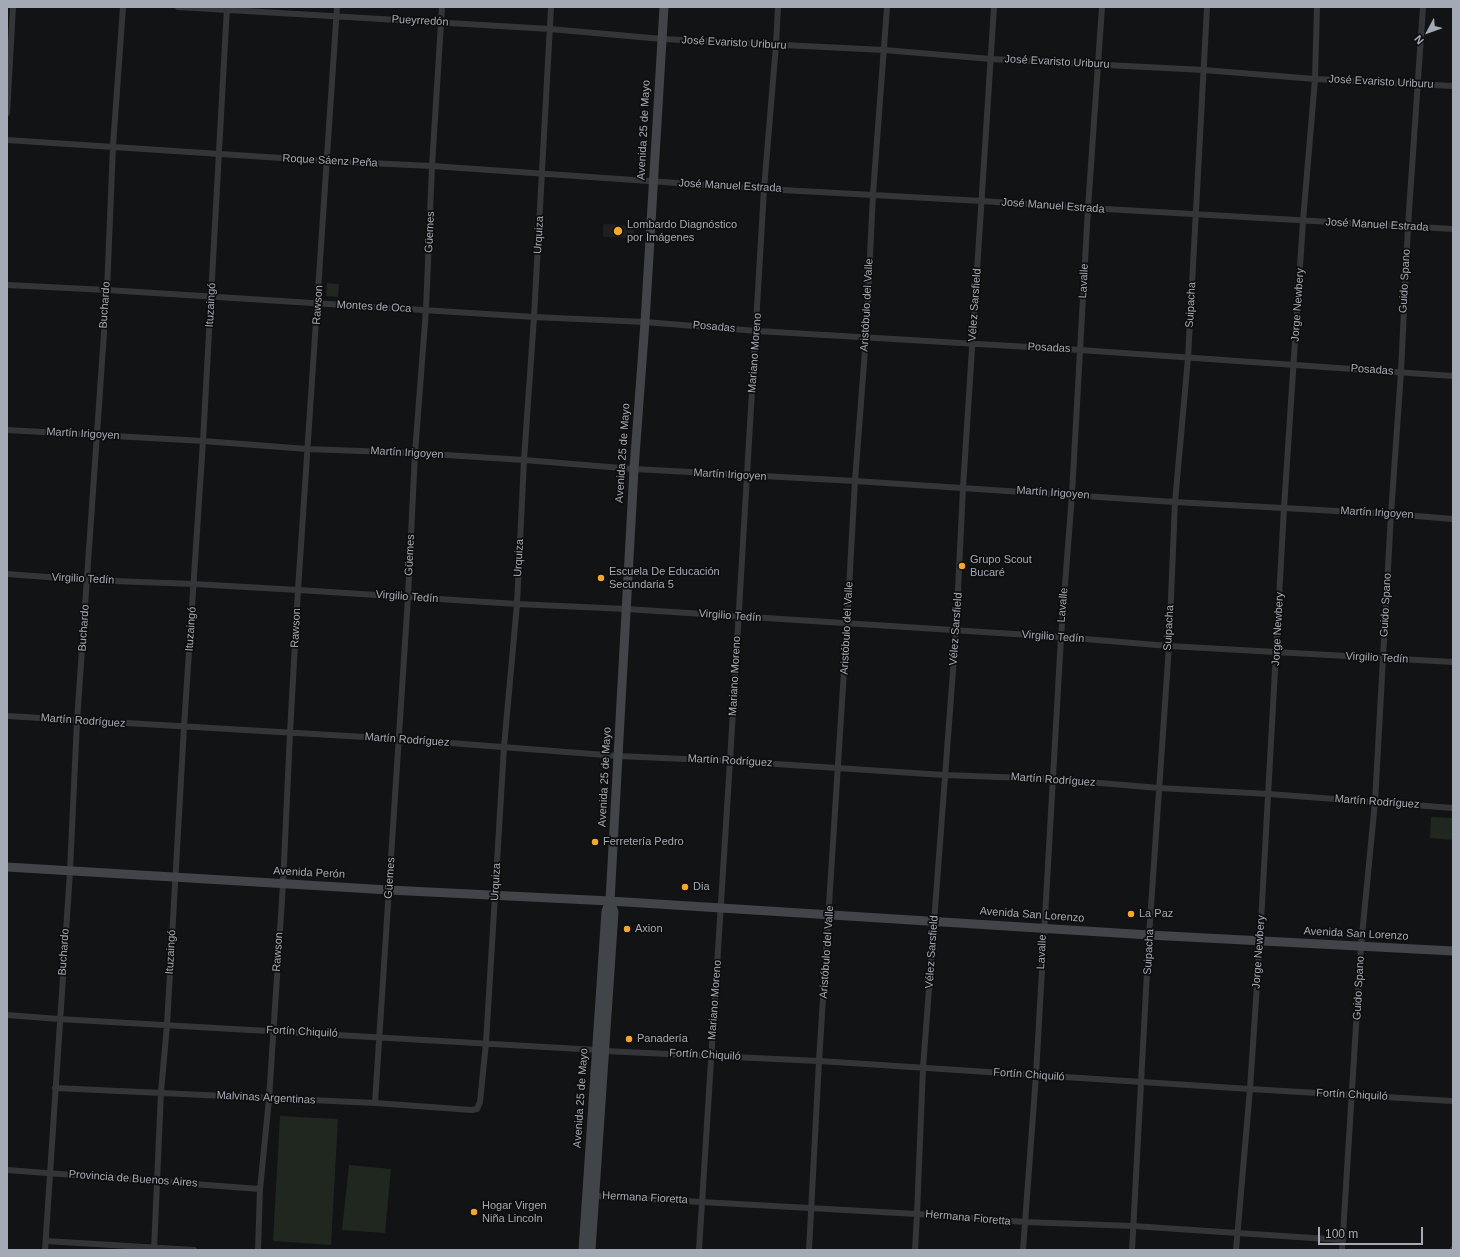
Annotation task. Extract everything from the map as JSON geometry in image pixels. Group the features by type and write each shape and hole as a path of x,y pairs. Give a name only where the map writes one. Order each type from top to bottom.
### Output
{"main road":[{"name":"Avenida 25 de Mayo","path":"583,1250 590,1196 601,1051 614,912 610,901 626,609 664,7"},
{"name":"Avenida Perón","path":"7,867 283,884 610,901"},
{"name":"Avenida San Lorenzo","path":"610,901 1149,935 1453,951"},
{"name":"Avenida 25 de Mayo","path":"590,1196 591,1250"}],"street":[{"path":"7,113 13,7"},
{"name":"Buchardo","path":"45,1250 70,870 77,721 107,290 113,146 123,7"},
{"name":"Pueyrredón","path":"178,7 227,8 550,29 662,39"},
{"name":"Rawson","path":"258,1250 260,1189 269,1099 283,884 298,590 337,7"},
{"name":"Güemes","path":"375,1103 390,890 415,454 426,310 432,166 442,7"},
{"name":"Urquiza","path":"477,1109 480,1102 486,1043 504,747 517,604 551,7"},
{"name":"Mariano Moreno","path":"699,1250 757,331 764,189 778,7"},
{"name":"Aristóbulo del Valle","path":"809,1250 819,1061 848,624 855,481 866,337 873,194 887,7"},
{"name":"Vélez Sarsfield","path":"915,1250 918,1214 923,1068 956,631 963,488 994,7"},
{"name":"Lavalle","path":"1023,1250 1036,1075 1043,928 1102,7"},
{"name":"Suipacha","path":"1132,1250 1149,935 1169,646 1175,502 1188,358 1207,7"},
{"name":"Jorge Newbery","path":"1236,1250 1250,1089 1260,940 1284,508 1303,221 1315,79 1318,7"},
{"name":"Guido Spano","path":"1342,1250 1353,1096 1361,946 1375,802 1391,514 1401,372 1408,226 1423,7"},
{"name":"Ituzaingó","path":"154,1249 161,1092 167,1025 184,727 203,441 227,8"},
{"name":"José Evaristo Uriburu","path":"662,39 884,50 991,59 1204,70 1315,79 1453,86"},
{"name":"Roque Sáenz Peña","path":"7,140 327,161 432,166 653,182"},
{"name":"José Manuel Estrada","path":"653,182 1453,229"},
{"name":"Montes de Oca","path":"7,285 534,317 645,322"},
{"name":"Posadas","path":"645,322 757,331 1080,350 1453,376"},
{"name":"Martín Irigoyen","path":"7,430 96,434 307,449 524,460 634,469 1072,494 1175,502 1391,514 1453,519"},
{"name":"Virgilio Tedín","path":"7,574 87,580 194,584 517,604 626,609 1061,637 1169,646 1453,662"},
{"name":"Martín Rodríguez","path":"7,716 399,739 618,756 838,767 944,775 1053,779 1160,788 1269,794 1453,808"},
{"name":"Fortín Chiquiló","path":"7,1015 601,1051 819,1061 1353,1096 1453,1101"},
{"name":"Malvinas Argentinas","path":"55,1088 161,1092 269,1099 375,1103 472,1110 477,1109"},
{"name":"Provincia de Buenos Aires","path":"7,1170 260,1189"},
{"name":"Hermana Fioretta","path":"590,1196 701,1201 1025,1222 1133,1226 1343,1240"},
{"path":"46,1241 154,1249 194,1250"}],"shaded area":[{"name":"Lombardo Diagnóstico por Imágenes","path":"603,224 634,226 633,238 603,237"},
{"path":"327,283 339,284 338,297 326,296"},
{"path":"1431,817 1453,818 1453,840 1430,838"},
{"path":"280,1116 338,1119 331,1245 273,1241"},
{"path":"349,1165 391,1169 385,1233 342,1230"}],"place":[{"name":"Lombardo Diagnóstico por Imágenes","path":"618,231"},
{"name":"Grupo Scout Bucaré","path":"962,566"},
{"name":"Escuela De Educación Secundaria 5","path":"601,578"},
{"name":"Ferretería Pedro","path":"595,842"},
{"name":"Dia","path":"685,887"},
{"name":"La Paz","path":"1131,914"},
{"name":"Axion","path":"627,929"},
{"name":"Panadería","path":"629,1039"},
{"name":"Hogar Virgen Niña Lincoln","path":"474,1212"}]}
